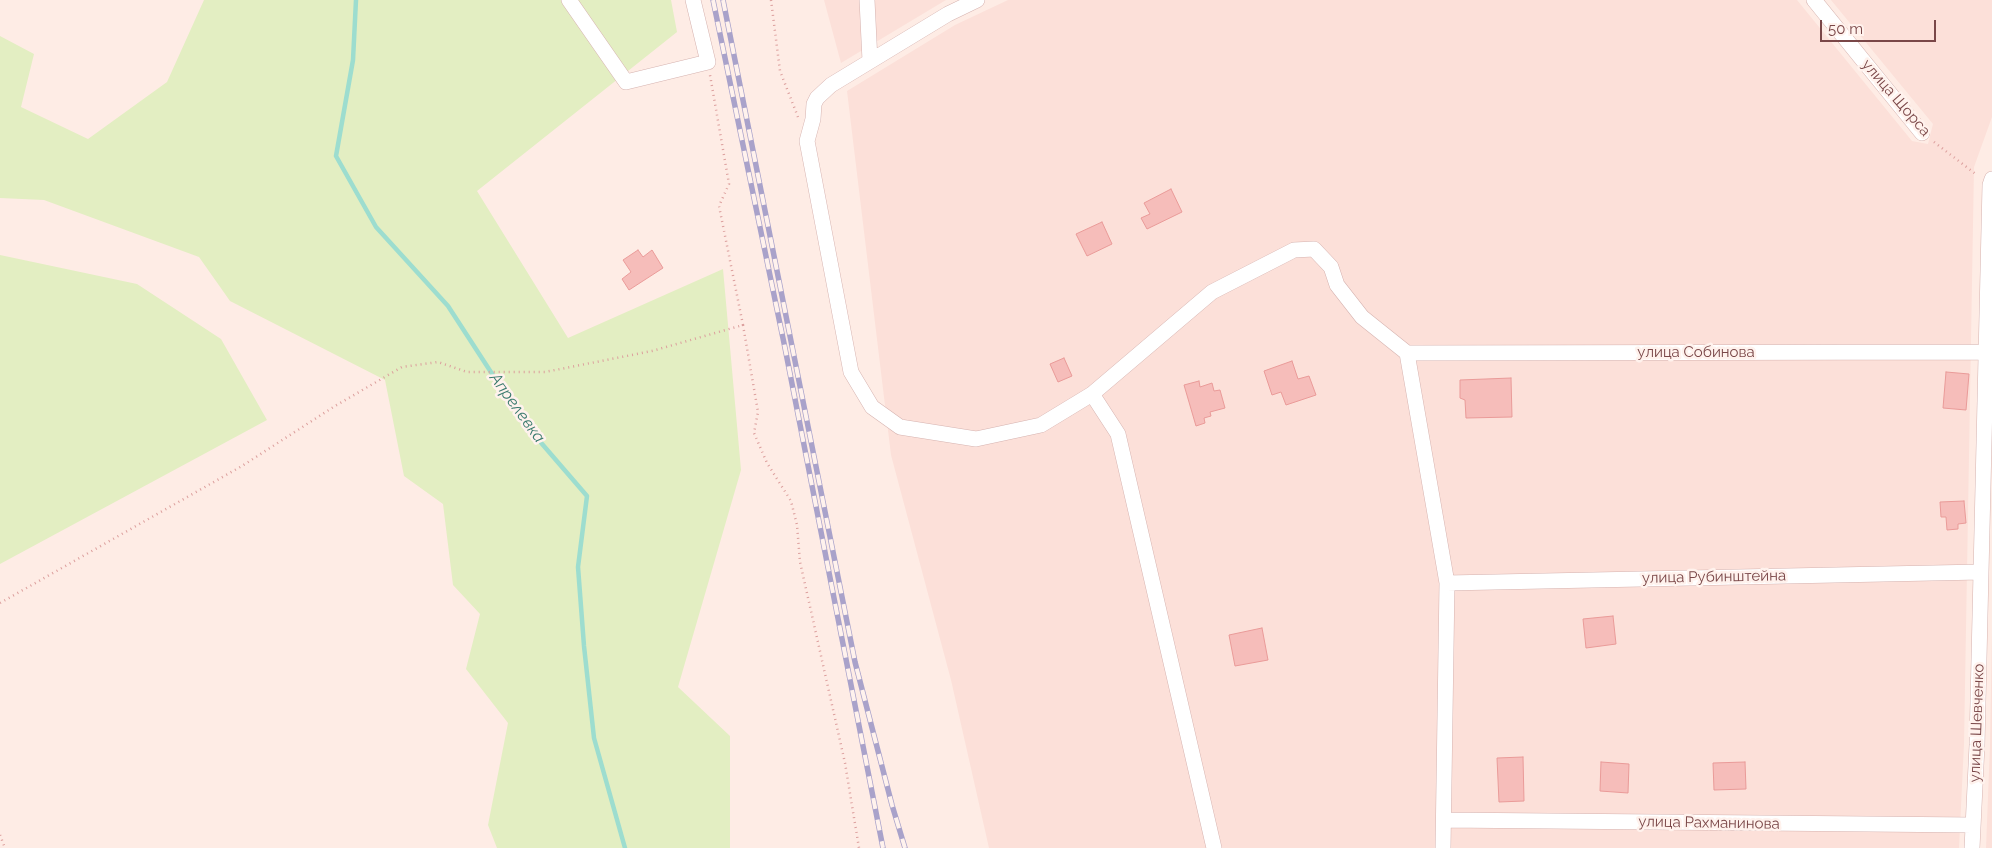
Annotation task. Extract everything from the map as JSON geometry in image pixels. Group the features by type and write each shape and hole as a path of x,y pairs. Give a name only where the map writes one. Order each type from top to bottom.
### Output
{"street":[{"path":"569,0 626,82 708,62 693,0"},
{"path":"866,0 870,61"},
{"path":"977,0 948,14 831,85 817,98 814,104 813,120 807,141 850,372 872,407 900,427 976,439 1041,425 1092,394 1212,292 1294,250 1314,249 1330,267 1337,285 1362,317 1407,353 1447,582 1443,848"},
{"name":"улица Щорса","path":"1814,0 1922,133"},
{"name":"улица Шевченко","path":"1972,848 1991,182"},
{"name":"улица Собинова","path":"1407,353 1986,352"},
{"path":"1092,394 1118,434 1214,848"},
{"name":"улица Рубинштейна","path":"1447,582 1981,572"},
{"name":"улица Рахманинова","path":"1444,820 1973,825"}],"path":[{"path":"771,0 780,71 807,141"},
{"path":"708,62 729,184 719,206 758,412 754,433 767,463 791,501 797,524 800,562 845,763 859,848"},
{"name":"улица Щорса","path":"1922,133 1991,182"},
{"path":"0,603 242,466 335,406 402,367 438,362 467,372 545,372 652,351 743,325"},
{"path":"0,835 5,848"}],"shaded area":[{"path":"824,0 946,0 841,63"},
{"path":"1008,0 1797,0 1912,141 1928,144 1933,124 1831,0 1992,0 1992,117 1974,167 1964,744 1959,848 989,848 951,680 891,455 847,91 955,25"},
{"path":"1992,632 1992,848 1986,848 1990,745"}],"green space":[{"path":"204,0 671,0 677,32 477,191 568,338 723,269 741,470 678,687 730,736 730,848 497,848 488,825 508,723 466,669 480,614 453,585 443,504 404,476 385,380 230,301 199,257 44,200 0,198 0,36 34,54 21,107 88,139 167,82"},
{"path":"0,255 137,284 221,339 267,420 0,564"}],"building":[{"path":"1171,189 1182,212 1147,229 1141,218 1150,214 1144,203"},
{"path":"1102,222 1112,244 1087,256 1076,234"},
{"path":"638,250 643,257 652,250 663,268 629,290 622,279 631,272 623,260"},
{"path":"1064,358 1072,376 1058,382 1050,364"},
{"path":"1292,361 1298,379 1309,376 1316,395 1286,405 1281,392 1272,395 1264,371"},
{"path":"1946,372 1969,374 1966,410 1943,408"},
{"path":"1511,378 1512,417 1466,418 1465,400 1460,398 1460,380"},
{"path":"1199,381 1200,387 1212,383 1214,391 1220,390 1225,408 1210,412 1211,416 1204,418 1205,423 1196,426 1184,385"},
{"path":"1964,501 1966,523 1958,524 1958,529 1947,530 1946,517 1941,517 1940,502"},
{"path":"1613,616 1616,644 1586,648 1583,619"},
{"path":"1262,628 1268,660 1235,666 1229,635"},
{"path":"1523,757 1524,801 1499,802 1497,758"},
{"path":"1601,762 1629,764 1628,793 1600,791"},
{"path":"1745,762 1746,789 1714,790 1713,763"}],"waterway":[{"name":"Апрелевка","path":"356,0 353,60 336,156 376,227 448,306 524,423 587,496 578,567 584,646 594,738 625,848"}],"railway":[{"path":"713,0 785,348 883,848"},
{"path":"723,0 855,662 905,848"}]}
